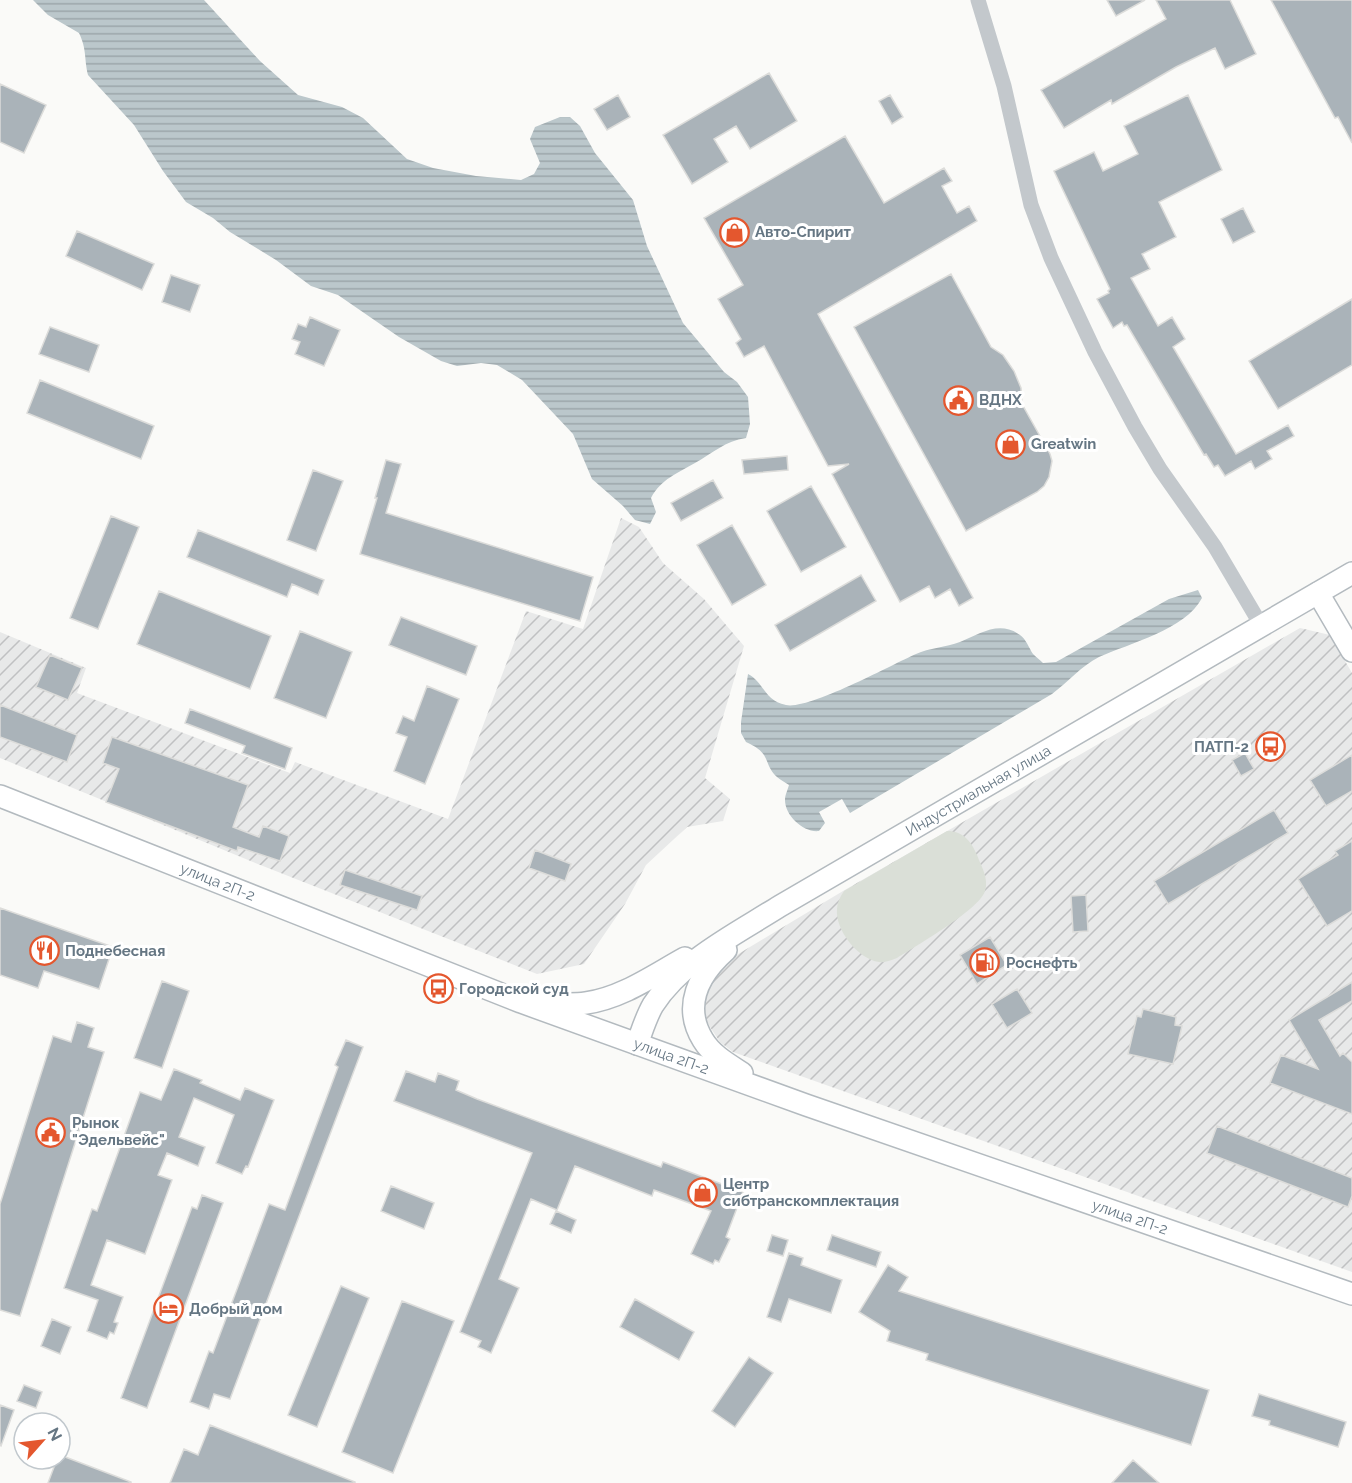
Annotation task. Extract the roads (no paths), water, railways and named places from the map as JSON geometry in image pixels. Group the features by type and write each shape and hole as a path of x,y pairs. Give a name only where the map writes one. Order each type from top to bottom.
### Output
{"main road":[{"name":"Индустриальная улица","path":"637,1044 652,1007 675,978 712,950 780,906 1088,729 1352,573"},
{"path":"1318,593 1352,651"},
{"name":"улица 2П-2","path":"0,796 521,1002 766,1090 1352,1294"},
{"path":"521,1002 569,1004 603,999 626,990 780,906"},
{"path":"766,1090 718,1057 703,1041 692,1011 694,994 700,980 712,964 780,906"}],"street":[{"path":"978,0 1004,86 1031,205 1065,288 1135,427 1160,469 1215,547 1261,625"}],"place":[{"name":"Авто-Спирит","path":"734,232"},
{"name":"ВДНХ","path":"958,400"},
{"name":"Greatwin","path":"1010,444"},
{"name":"ПАТП-2","path":"1270,747"},
{"name":"Поднебесная","path":"44,951"},
{"name":"Роснефть","path":"985,963"},
{"name":"Городской суд","path":"438,989"},
{"name":"Рынок \"Эдельвейс\"","path":"51,1132"},
{"name":"Центр сибтранскомплектация","path":"702,1193"},
{"name":"Добрый дом","path":"168,1309"}]}
